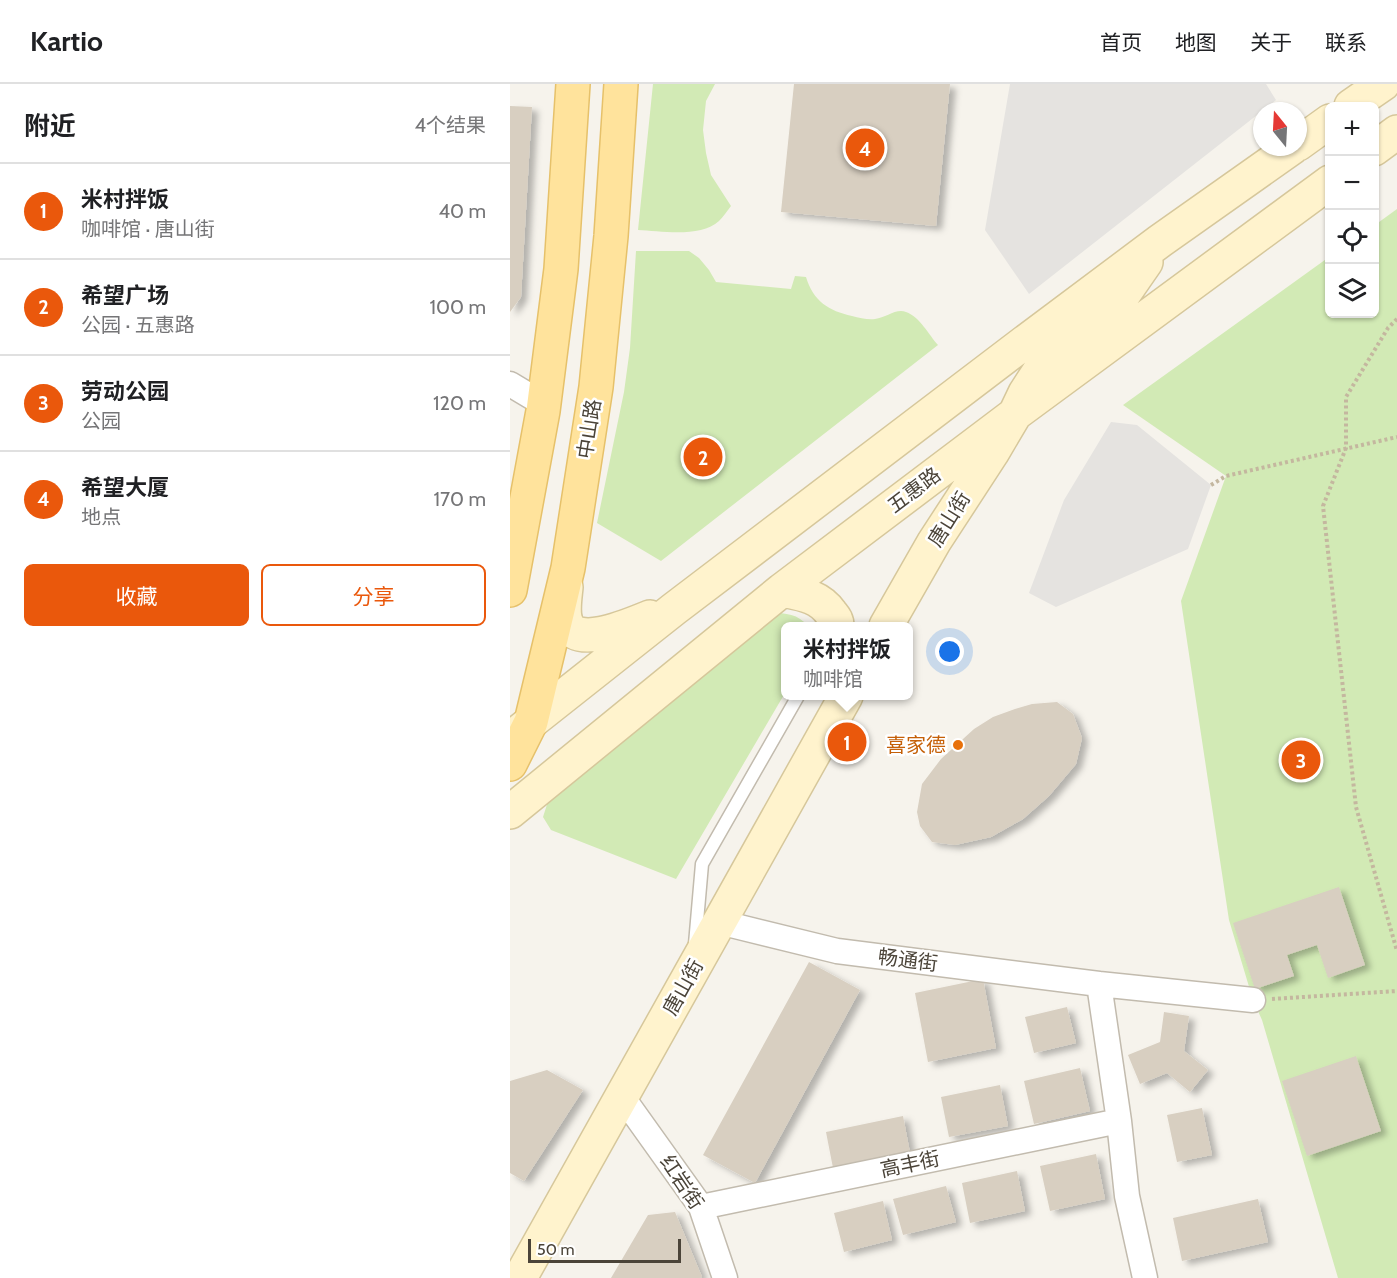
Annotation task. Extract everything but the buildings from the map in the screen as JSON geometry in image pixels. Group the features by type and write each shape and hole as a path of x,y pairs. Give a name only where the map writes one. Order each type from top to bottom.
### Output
{"main road":[{"path":"510,590 543,411 561,269 573,84"},
{"name":"中山路","path":"510,764 568,568 596,387 611,236 621,84"},
{"path":"1357,102 1383,84"},
{"path":"1307,138 1325,125"},
{"path":"1379,145 1397,132"},
{"path":"521,731 674,609 1160,241 1280,156"},
{"name":"五惠路","path":"510,812 782,590 1325,185"},
{"name":"唐山街","path":"889,622 934,542 1015,414 1040,370 1065,346 1103,318 1119,302 1160,241"},
{"path":"568,568 564,612 567,625 576,634 591,636 612,631 674,609"},
{"path":"782,590 806,595 825,604 835,622"},
{"path":"826,730 830,700"},
{"name":"唐山街","path":"520,1278 844,700"}],"street":[{"path":"510,384 540,402 543,411"},
{"name":"畅通街","path":"719,922 837,951 1100,984 1253,1000"},
{"path":"1100,984 1127,1196 1145,1278"},
{"name":"红岩街","path":"621,1095 701,1207 725,1278"},
{"name":"高丰街","path":"701,1207 1119,1121"}],"lane":[{"path":"693,967 702,864 796,700"}],"path":[{"path":"1397,319 1388,328 1346,397 1346,448 1323,506 1356,807 1397,951"},
{"path":"1211,485 1226,476 1397,437"},
{"path":"1253,1000 1397,991"}],"green space":[{"path":"653,84 715,84 706,101 703,130 706,153 711,175 731,206 719,221 702,230 680,232 638,230"},
{"path":"1397,209 1397,1278 1338,1278 1262,1020 1253,1000 1229,920 1181,601 1226,476 1123,405 1325,260 1325,318 1379,318 1379,222"},
{"path":"636,251 689,251 699,258 716,282 791,289 795,276 806,277 813,293 829,308 844,314 870,319 898,311 906,312 920,322 938,345 661,561 597,523 624,392 630,348"},
{"path":"771,613 791,615 803,622 781,622 781,700 676,879 551,830 543,817 551,792"}],"shaded area":[{"path":"1010,84 1266,84 1276,100 1253,102 1253,118 1029,294 985,230"},
{"path":"1111,422 1137,425 1211,485 1188,549 1056,607 1029,593 1064,500"}],"place":[{"name":"希望大厦","path":"865,148"},
{"name":"希望广场","path":"703,457"},
{"name":"米村拌饭","path":"847,742"},
{"name":"喜家德","path":"958,745"},
{"name":"劳动公园","path":"1301,760"}]}
